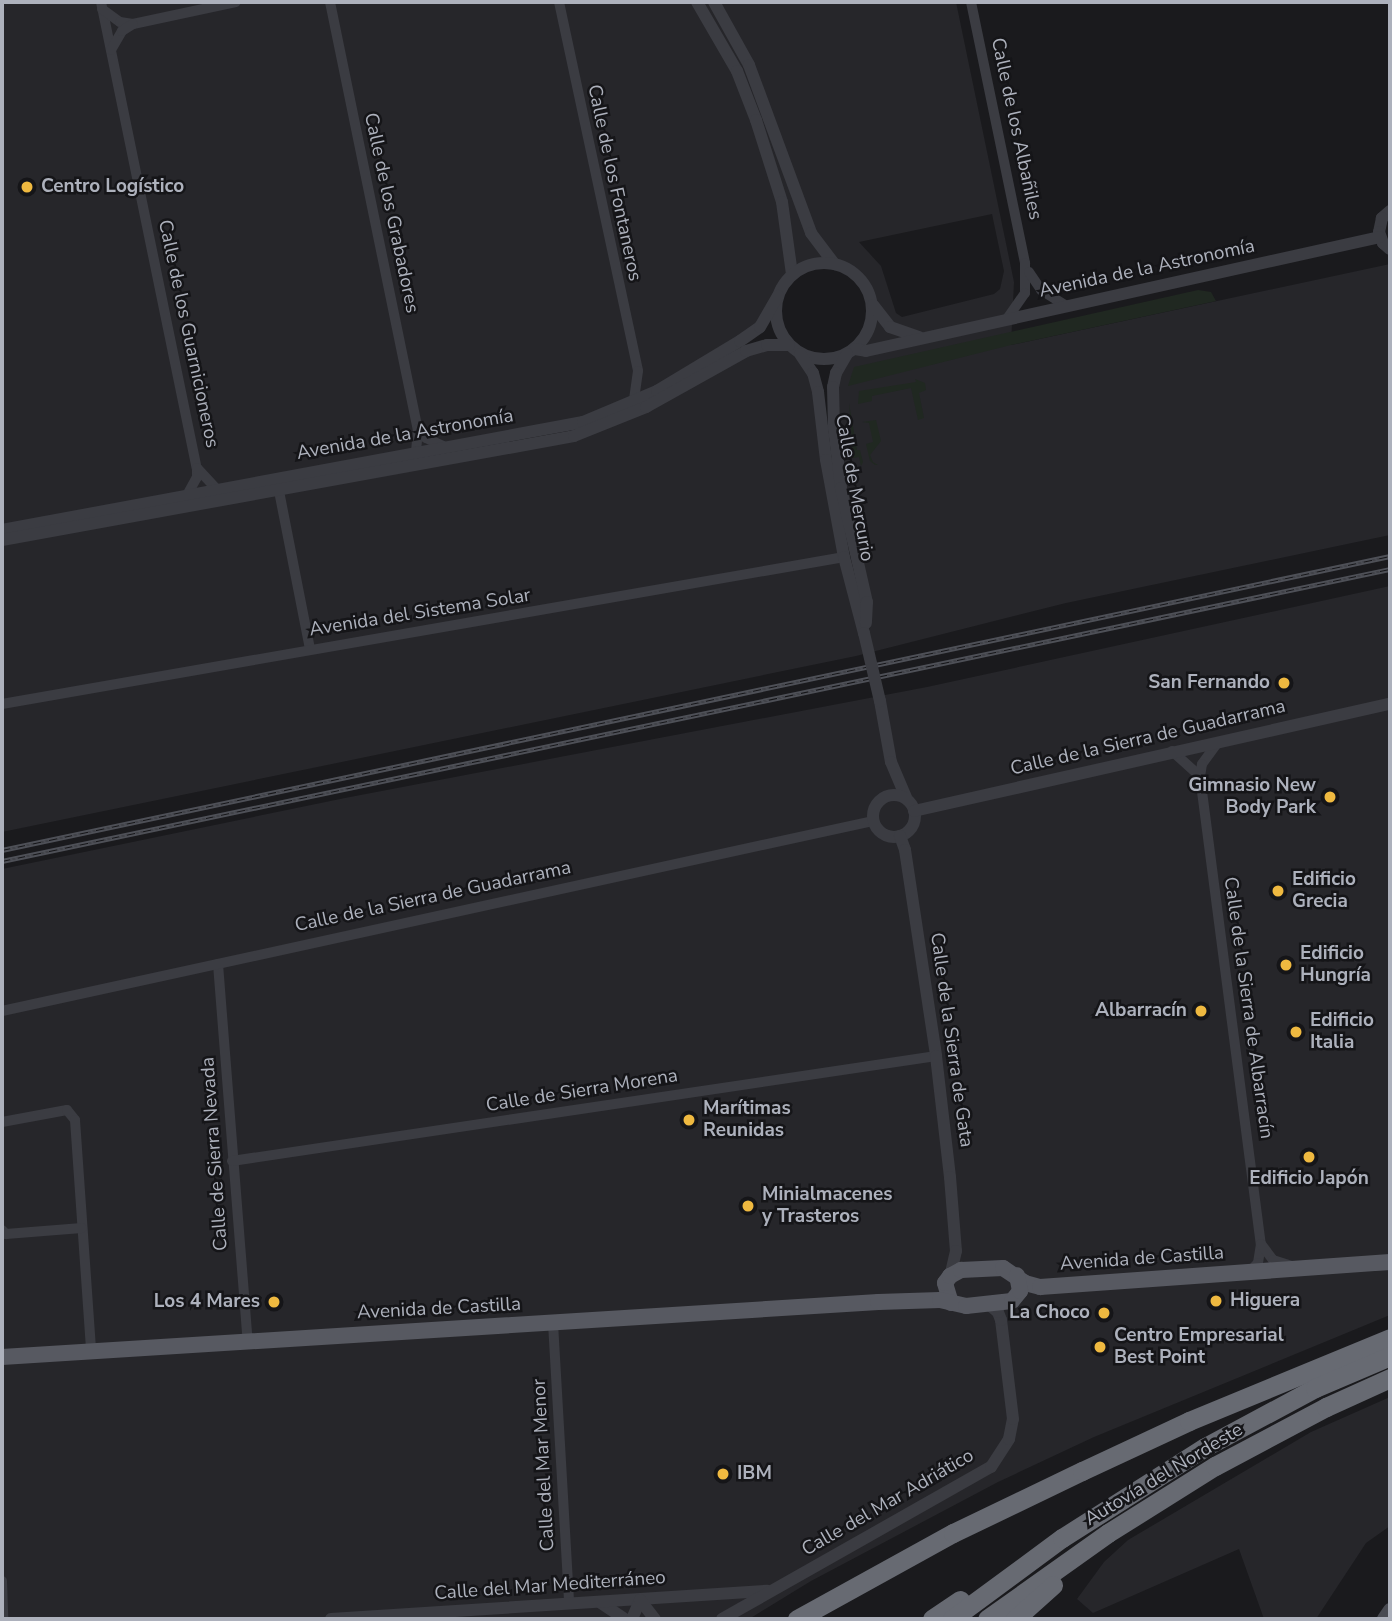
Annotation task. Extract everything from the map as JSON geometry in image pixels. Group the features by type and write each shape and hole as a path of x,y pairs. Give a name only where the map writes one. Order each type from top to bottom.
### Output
{"highway":[{"path":"797,1619 942,1539 1082,1471 1189,1421 1390,1338"},
{"name":"Autovía del Nordeste","path":"952,1619 1062,1538 1205,1447 1315,1388 1390,1356"},
{"name":"Autovía del Nordeste","path":"987,1619 1108,1533 1215,1466 1326,1407 1390,1378"},
{"path":"1015,1619 1056,1582 1215,1466"},
{"path":"932,1619 993,1576 1062,1538"}],"main road":[{"path":"1248,1273 1390,1262"},
{"name":"Avenida de Castilla","path":"878,1302 935,1289 956,1272 975,1269 1003,1268 1026,1283 1040,1287 1248,1273"},
{"path":"1014,1300 1020,1291 1017,1276"},
{"path":"948,1279 951,1303"},
{"name":"Avenida de Castilla","path":"2,1357 878,1302 951,1303 966,1306 1014,1300"},
{"path":"1384,1619 1390,1609"}],"street":[{"path":"111,50 122,31 133,24 236,2"},
{"name":"Calle de los Fontaneros","path":"559,2 638,371 634,401"},
{"path":"697,2 737,71 756,120 782,202 792,274"},
{"path":"714,2 749,65 811,233 834,264 861,279 872,304 890,327 922,338"},
{"name":"Calle de los Albañiles","path":"971,2 1026,263 1025,293 1006,320"},
{"name":"Calle de los Grabadores","path":"329,3 418,429 416,451"},
{"path":"102,6 120,22 133,24"},
{"name":"Calle de los Guarnicioneros","path":"102,6 197,467 227,499"},
{"path":"1390,211 1380,222 1380,237 1390,249"},
{"name":"Avenida de la Astronomía","path":"851,351 866,351 1380,237"},
{"name":"Calle de los Albañiles","path":"1026,263 1041,290 1067,306"},
{"path":"834,264 806,266 792,274 778,296 775,313 779,330 789,345 800,353 824,359 851,351 868,331 872,304"},
{"name":"Avenida de la Astronomía","path":"2,540 574,436 615,422 760,327 778,296"},
{"name":"Avenida de la Astronomía","path":"2,530 583,422 634,401 661,394 746,351 767,345 789,345"},
{"name":"Calle de Mercurio","path":"851,351 836,373 833,412 838,464 867,602 864,632"},
{"name":"Calle de Mercurio","path":"800,353 813,373 818,392 826,460 844,557 880,701 891,762"},
{"path":"638,371 661,394"},
{"path":"418,429 426,438 443,446"},
{"path":"387,470 401,466 416,451"},
{"name":"Calle de los Guarnicioneros","path":"187,495 197,467"},
{"path":"279,491 295,474"},
{"path":"264,480 279,491 310,649"},
{"path":"850,530 844,557 862,580"},
{"name":"Avenida del Sistema Solar","path":"2,704 844,557"},
{"name":"Calle de la Sierra de Guadarrama","path":"914,811 1390,704"},
{"path":"1200,776 1202,764 1218,741"},
{"path":"1172,751 1200,776"},
{"path":"891,762 914,811 911,827 900,836 883,835 873,821 873,812 883,797 891,762"},
{"name":"Calle de la Sierra de Albarracín","path":"1200,776 1261,1244"},
{"path":"883,797 892,795 906,798"},
{"name":"Calle de la Sierra de Guadarrama","path":"2,1011 873,821"},
{"name":"Calle de la Sierra de Gata","path":"900,836 905,850 936,1056 956,1251 948,1279"},
{"name":"Calle de Sierra Nevada","path":"218,964 248,1341"},
{"name":"Calle de Sierra Morena","path":"232,1161 936,1056"},
{"path":"2,1122 67,1110 75,1120 91,1350"},
{"path":"2,1230 6,1234 82,1228"},
{"path":"1261,1244 1273,1260 1307,1269"},
{"path":"1248,1273 1258,1263 1261,1244"},
{"path":"956,1251 964,1263 975,1269"},
{"name":"Avenida de Castilla","path":"1014,1300 1041,1293 1227,1280 1248,1273"},
{"name":"Calle del Mar Adriático","path":"722,1619 991,1467 1009,1439 1013,1419 1008,1320 1014,1300"},
{"name":"Calle del Mar Adriático","path":"988,1304 998,1312 1005,1373 1009,1378"},
{"name":"Calle del Mar Menor","path":"553,1323 569,1604"},
{"path":"2,1581 4,1619"},
{"name":"Calle del Mar Mediterráneo","path":"331,1619 772,1591"},
{"path":"632,1619 640,1600 655,1619"},
{"path":"600,1603 625,1619"}],"shaded area":[{"path":"2,2 956,2 1014,282 1011,345 1390,264 1390,535 1066,603 856,656 2,832 2,540 574,436 615,422 746,351 767,345 789,345 800,353 813,373 844,557 864,630 867,602 841,488 834,427 833,387 840,364 862,341 872,317 868,291 851,271 834,264 806,266 784,283 760,327 740,341 657,391 583,422 2,530","holes":["992,214 1004,271 1000,289 994,294 902,317 896,313 881,266 859,242"]},
{"path":"1198,290 1211,292 1216,301 1011,345 848,386 854,367"},
{"path":"915,379 925,383 926,390 919,393 924,418 918,420 911,388 872,396 872,401 858,404 859,391 916,382"},
{"path":"849,403 857,450 860,450 863,462 861,466 859,457 853,458"},
{"path":"876,420 881,441 870,455 878,465 870,461 866,444 873,442 869,423 862,422"},
{"path":"1390,586 1390,1315 1094,1437 998,1482 811,1581 749,1619 2,1619 2,869 345,798 927,687"},
{"path":"1390,1397 1390,1526 1366,1543 1316,1619 1264,1619 1239,1549 1093,1613 1077,1599 1104,1562 1128,1540 1311,1432"}],"railway":[{"path":"2,850 1390,556"},
{"path":"2,861 1390,569"}],"place":[{"name":"Centro Logístico","path":"27,187"},
{"name":"San Fernando","path":"1284,683"},
{"name":"Gimnasio New Body Park","path":"1330,797"},
{"name":"Edificio Grecia","path":"1278,891"},
{"name":"Edificio Hungría","path":"1286,965"},
{"name":"Albarracín","path":"1201,1011"},
{"name":"Edificio Italia","path":"1296,1032"},
{"name":"Marítimas Reunidas","path":"689,1120"},
{"name":"Edificio Japón","path":"1309,1157"},
{"name":"Minialmacenes y Trasteros","path":"748,1206"},
{"name":"Higuera","path":"1216,1301"},
{"name":"Los 4 Mares","path":"274,1302"},
{"name":"La Choco","path":"1104,1313"},
{"name":"Centro Empresarial Best Point","path":"1100,1347"},
{"name":"IBM","path":"723,1474"}]}
